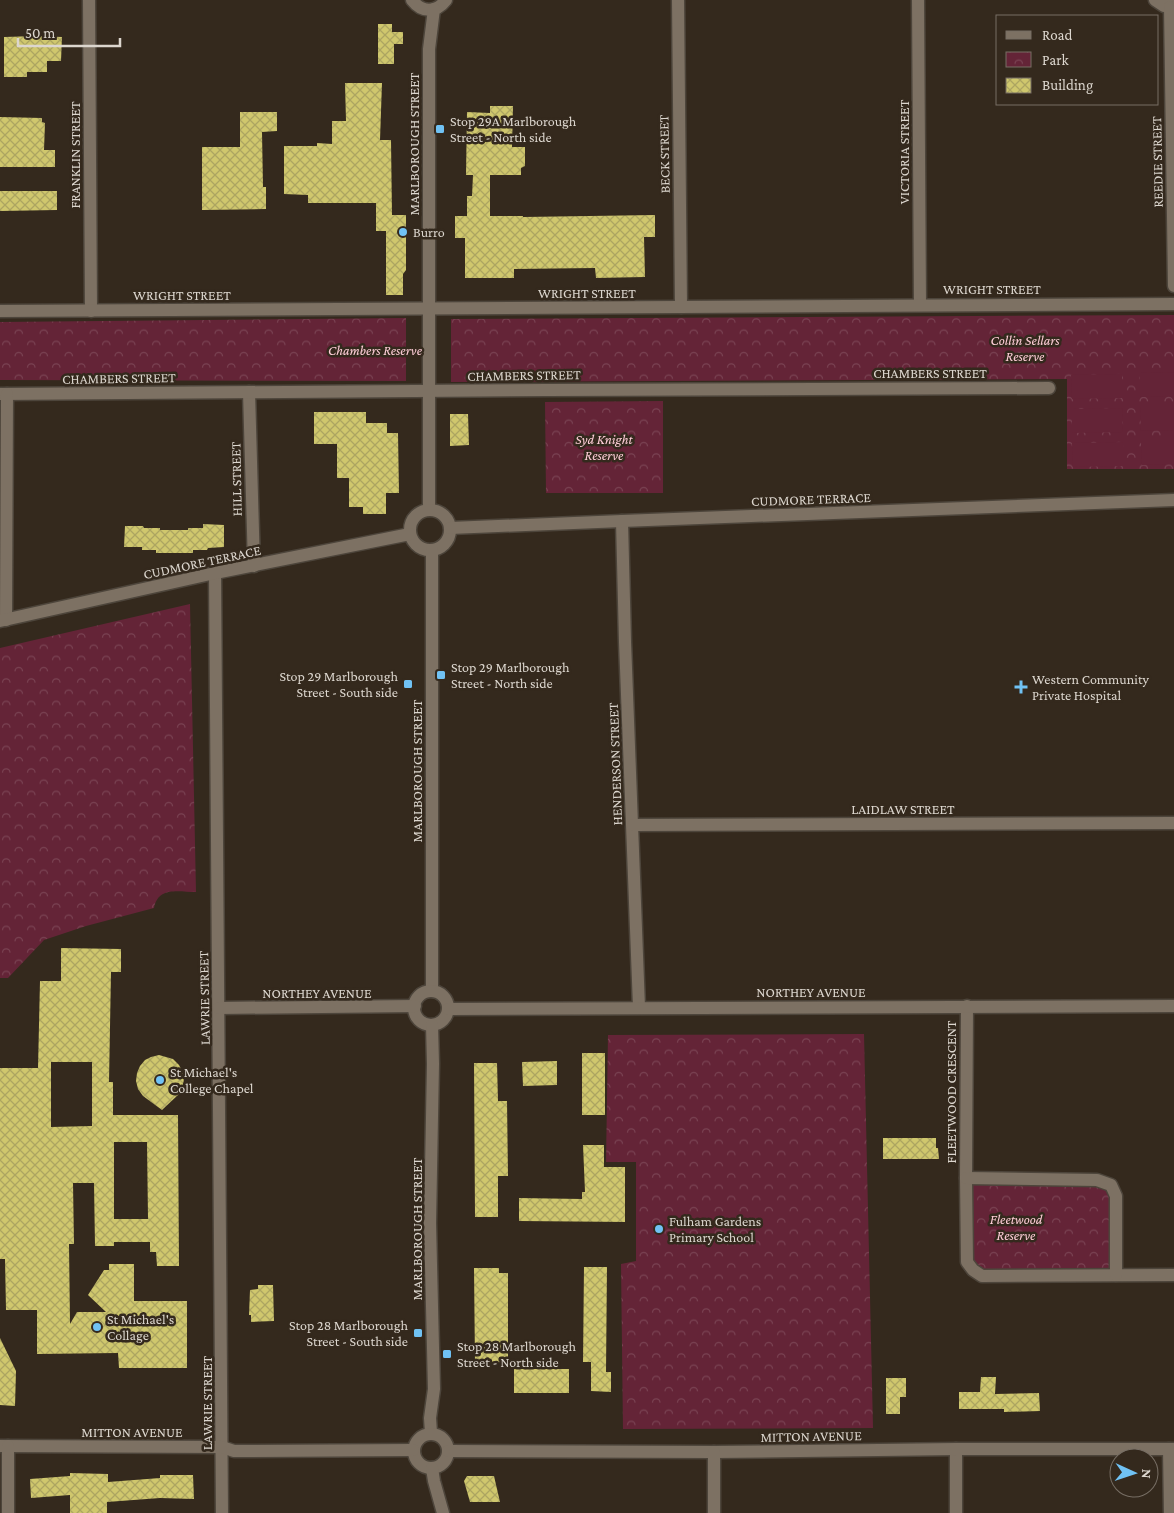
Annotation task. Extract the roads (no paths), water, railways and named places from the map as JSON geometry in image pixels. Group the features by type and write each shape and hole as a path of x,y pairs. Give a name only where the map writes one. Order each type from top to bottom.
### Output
{"street":[{"name":"FRANKLIN STREET","path":"89,0 91,311"},
{"path":"416,4 429,10 434,10 442,6 446,0"},
{"name":"BECK STREET","path":"678,0 681,307"},
{"name":"VICTORIA STREET","path":"918,0 920,305"},
{"path":"1155,0 1164,6 1172,6"},
{"name":"MARLBOROUGH STREET","path":"416,4 429,49"},
{"name":"REEDIE STREET","path":"1172,6 1174,286"},
{"name":"MARLBOROUGH STREET","path":"429,510 429,49 434,10"},
{"name":"WRIGHT STREET","path":"0,311 1174,304"},
{"name":"CHAMBERS STREET","path":"4,394 1049,388"},
{"name":"HILL STREET","path":"249,392 254,566"},
{"path":"3,620 4,394"},
{"name":"CUDMORE TERRACE","path":"450,528 1174,500"},
{"path":"424,510 429,510 438,512 445,517 450,528 447,540 432,550 426,550 418,546 410,534 412,521 416,515 424,510"},
{"name":"HENDERSON STREET","path":"622,520 638,1007"},
{"name":"CUDMORE TERRACE","path":"3,620 215,573 410,534"},
{"name":"MARLBOROUGH STREET","path":"432,550 432,991"},
{"name":"LAWRIE STREET","path":"215,573 222,1513"},
{"name":"LAIDLAW STREET","path":"633,825 1174,823"},
{"path":"432,991 439,993 444,998 448,1009 447,1014 441,1021 432,1025 421,1022 414,1006 416,1000 421,995 432,991"},
{"name":"NORTHEY AVENUE","path":"219,1008 414,1006"},
{"name":"FLEETWOOD CRESCENT","path":"967,1006 967,1262 973,1270 982,1276 1174,1275"},
{"name":"NORTHEY AVENUE","path":"448,1009 1174,1006"},
{"name":"MARLBOROUGH STREET","path":"431,1433 430,1418 434,1389 430,1223 432,1025"},
{"name":"FLEETWOOD CRESCENT","path":"966,1178 1097,1180 1111,1185 1116,1196 1116,1275"},
{"path":"431,1433 444,1439 448,1451 442,1464 432,1468 421,1465 416,1460 413,1450 419,1437 431,1433"},
{"path":"4,1446 8,1513"},
{"name":"MITTON AVENUE","path":"4,1446 222,1447 234,1451 413,1450"},
{"path":"956,1449 956,1513"},
{"path":"1170,1513 1172,1449"},
{"name":"MITTON AVENUE","path":"448,1451 714,1452 1172,1449"},
{"path":"714,1452 714,1513"},
{"path":"432,1468 443,1513"}],"place":[{"name":"Stop 29A Marlborough Street - North side","path":"440,129"},
{"name":"Burro","path":"403,232"},
{"name":"Stop 29 Marlborough Street - North side","path":"441,675"},
{"name":"Stop 29 Marlborough Street - South side","path":"408,684"},
{"name":"Western Community Private Hospital","path":"1021,687"},
{"name":"St Michael's College Chapel","path":"160,1080"},
{"name":"Fulham Gardens Primary School","path":"659,1229"},
{"name":"St Michael's Collage","path":"97,1327"},
{"name":"Stop 28 Marlborough Street - South side","path":"418,1333"},
{"name":"Stop 28 Marlborough Street - North side","path":"447,1354"}],"park label":[{"name":"Collin Sellars Reserve","path":"1025,348"},
{"name":"Chambers Reserve","path":"375,350"},
{"name":"Syd Knight Reserve","path":"604,448"},
{"name":"Fleetwood Reserve","path":"1016,1228"}]}
